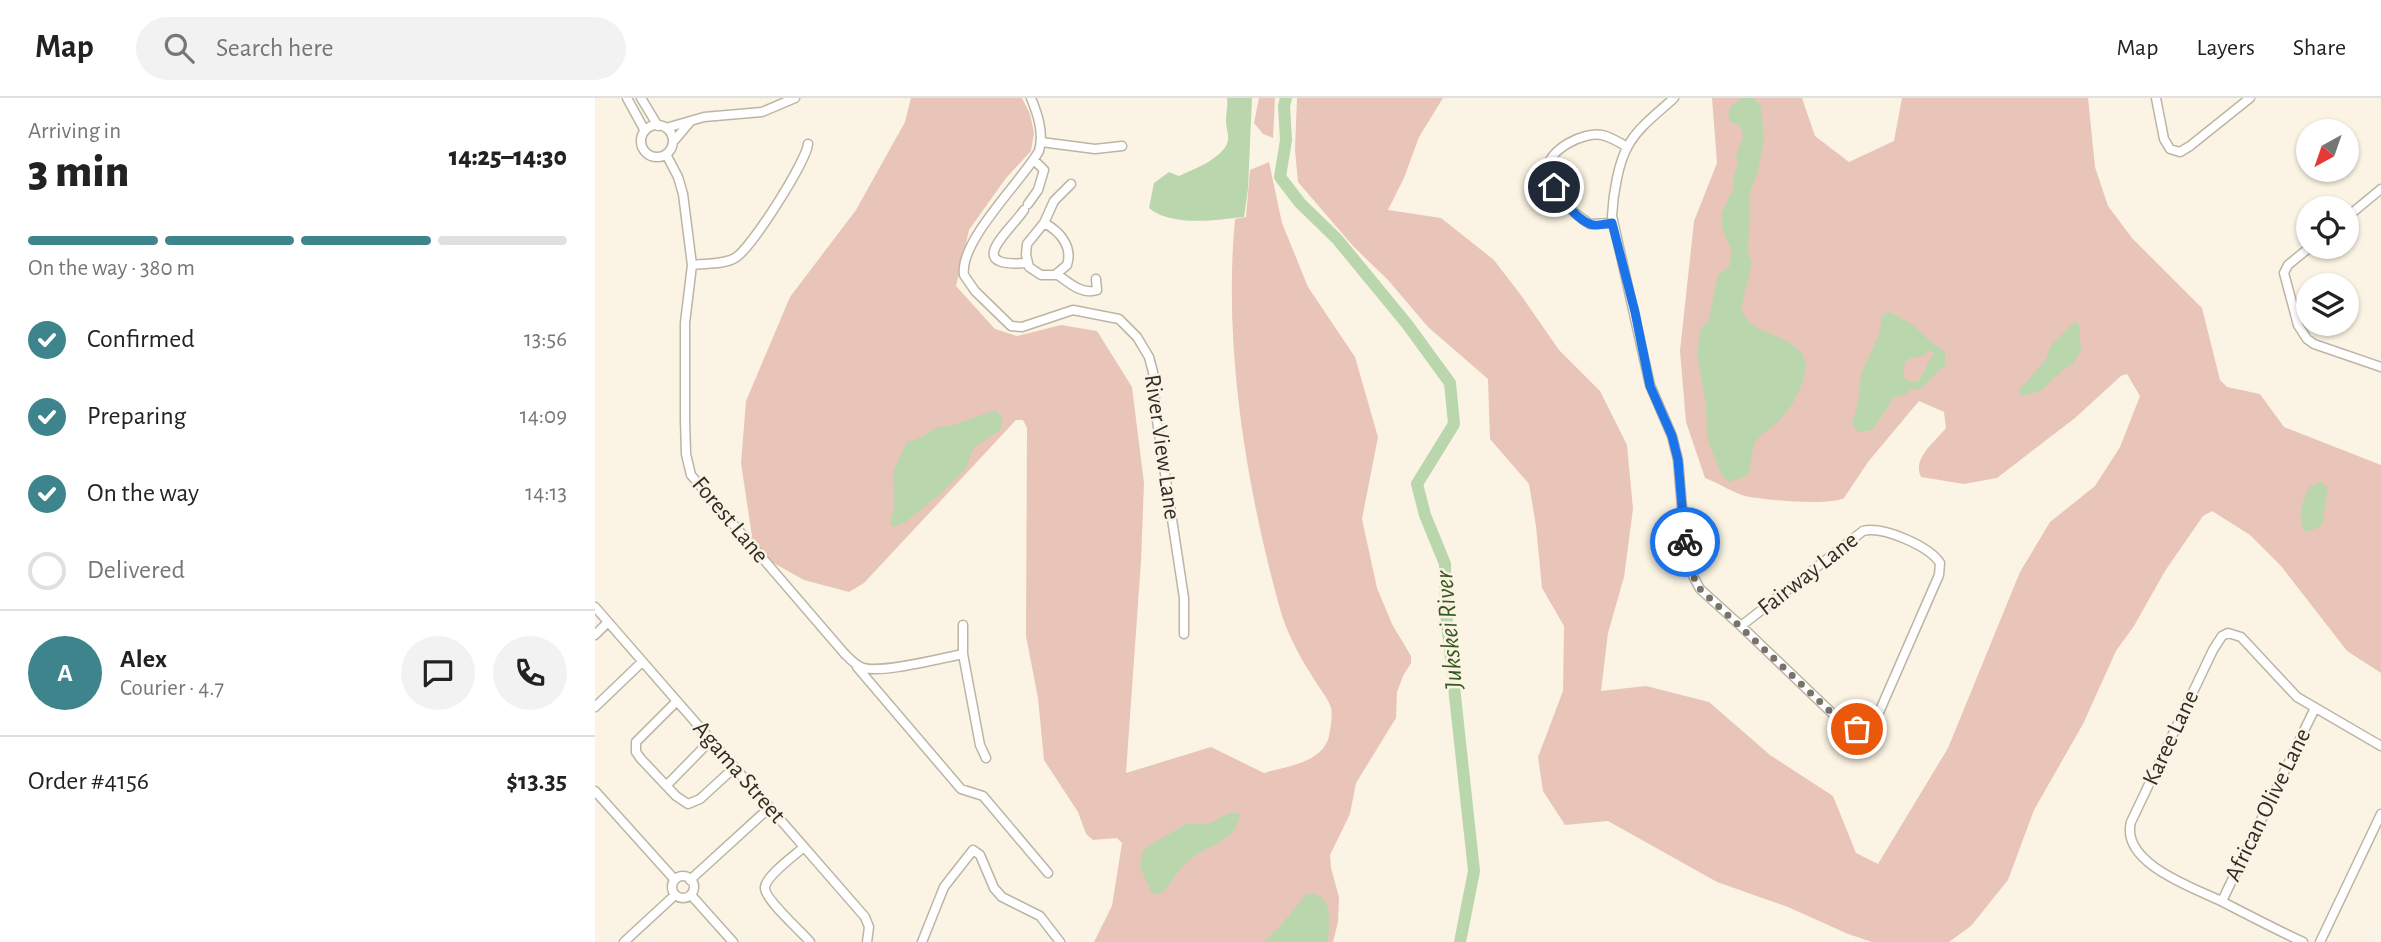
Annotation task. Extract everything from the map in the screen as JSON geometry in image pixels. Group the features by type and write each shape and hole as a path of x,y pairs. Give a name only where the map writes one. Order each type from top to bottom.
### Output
{"street":[{"path":"627,98 645,131"},
{"path":"641,98 662,127 670,132 673,142"},
{"path":"693,120 666,154 654,157 645,152 641,143 645,131 651,127 662,127 717,114 762,111 795,98"},
{"path":"1031,98 1039,122 1041,142 1095,149 1122,146"},
{"name":"Fairway Lane","path":"1674,98 1627,147 1614,193 1612,223 1635,312 1650,386 1672,436 1678,460 1685,549 1690,570 1700,589 1844,724 1853,728 1865,727 1874,722 1880,711 1939,575 1940,563 1927,549 1890,533 1873,529 1863,531 1853,536 1741,626"},
{"path":"2156,98 2164,139 2170,149 2180,152 2250,98"},
{"path":"1612,223 1593,225 1578,215 1551,184 1547,173 1548,164 1554,153 1562,147 1594,135 1607,136 1627,147"},
{"name":"River View Lane","path":"1041,142 1034,160 986,222 965,259 964,275 1011,326 1022,327 1073,310 1119,320 1137,337 1149,357 1153,372 1156,414 1184,598 1184,634"},
{"path":"692,265 726,262 742,253 805,158 808,144"},
{"name":"Forest Lane","path":"666,154 683,194 692,265 685,323 685,433 689,472 961,789 983,796 1048,873"},
{"path":"1034,160 1044,170 1043,176 1026,207 998,239 994,254 1005,264 1027,263 1041,275 1058,275 1080,289 1092,292 1097,290 1096,279"},
{"path":"1027,263 1028,241 1044,223 1053,201 1071,184"},
{"path":"2359,207 2381,189"},
{"path":"1044,223 1061,235 1068,252 1067,265 1058,275"},
{"path":"2296,258 2284,273 2302,333 2314,344 2381,367"},
{"name":"Agama Street","path":"595,607 868,921 867,942"},
{"path":"595,635 608,622"},
{"path":"963,625 963,654 980,744 986,758"},
{"name":"Karee Lane","path":"2303,942 2159,872 2133,843 2129,832 2131,822 2219,640 2228,633 2237,634 2288,689 2381,746"},
{"path":"853,662 863,668 881,669 963,654"},
{"path":"595,707 642,662"},
{"path":"677,701 635,744 639,756 682,801 692,804 736,767"},
{"name":"African Olive Lane","path":"2222,901 2315,708"},
{"path":"667,785 711,740"},
{"path":"595,791 675,880"},
{"path":"690,880 769,808"},
{"path":"2320,942 2381,814"},
{"path":"804,847 776,872 765,888 769,898 810,942"},
{"path":"922,942 944,887 973,850 980,855 994,888 1002,897 1040,916 1060,942"},
{"path":"675,880 685,877 693,885 691,895 686,898 675,895"},
{"path":"675,880 672,887 675,895"},
{"path":"624,942 675,895"},
{"path":"691,895 733,942"}],"shaded area":[{"path":"911,98 1022,98 1030,114 1034,133 1031,151 1006,178 969,230 956,286 995,329 1017,336 1061,325 1097,331 1132,387 1144,483 1126,773 1211,747 1264,773 1309,759 1323,748 1329,737 1331,708 1289,635 1280,609 1257,514 1240,416 1232,316 1235,219 1246,217 1250,170 1269,162 1282,223 1308,287 1355,357 1378,437 1362,519 1377,588 1392,624 1411,656 1411,663 1397,692 1396,718 1356,783 1350,814 1330,855 1339,897 1338,922 1333,942 1094,942 1112,906 1122,843 1117,838 1093,840 1086,834 1078,812 1044,760 1038,698 1026,636 1027,428 1023,420 1016,420 864,583 849,592 804,580 768,560 753,543 741,463 746,401 790,297 856,210 905,122"},
{"path":"1227,98 1252,98 1248,189 1244,217 1182,220 1158,214 1149,208 1154,183 1169,172 1179,176 1199,167 1227,144"},
{"path":"1259,98 1275,98 1273,138 1263,134 1254,123"},
{"path":"1297,98 1443,98 1419,137 1404,178 1388,210 1441,218 1494,260 1559,350 1600,391 1627,445 1633,509 1624,577 1608,633 1601,691 1646,686 1709,702 1770,755 1833,796 1856,853 1878,864 1948,748 2020,572 2050,522 2095,486 2120,447 2140,396 2127,374 2121,376 2075,418 1997,478 1964,484 1921,477 1919,470 1922,457 1946,428 1944,412 1919,401 1868,462 1844,498 1811,502 1754,498 1705,478 1686,422 1680,351 1694,221 1717,163 1712,98 1802,98 1815,136 1849,162 1894,141 1902,98 2088,98 2095,167 2108,206 2132,238 2202,308 2220,380 2227,387 2260,394 2284,427 2381,465 2381,673 2347,651 2281,566 2250,535 2212,511 2203,516 2165,571 2134,626 2116,651 2083,724 2034,810 2008,880 1971,926 1949,942 1872,942 1788,907 1717,882 1608,821 1565,825 1543,791 1538,757 1563,691 1564,626 1542,588 1529,484 1490,439 1488,379 1428,327 1298,182 1295,150"},
{"path":"1742,98 1753,98 1761,106 1764,140 1758,171 1750,192 1748,251 1752,263 1741,308 1751,323 1785,340 1800,351 1805,367 1804,378 1790,408 1757,440 1748,475 1729,482 1721,474 1707,438 1706,405 1697,354 1700,329 1708,322 1718,275 1730,266 1731,249 1723,231 1721,214 1733,189 1738,163 1736,156 1743,137 1740,126 1729,121 1729,110"},
{"path":"1890,312 1912,324 1933,344 1925,355 1911,357 1905,362 1903,376 1911,383 1907,394 1892,398 1872,430 1858,432 1852,425 1861,374 1879,335 1882,316"},
{"path":"2074,322 2079,324 2081,350 2073,364 2041,391 2022,396 2019,390 2046,360 2050,347"},
{"path":"1937,347 1945,351 1945,365 1922,387 1914,389"},
{"path":"996,410 1002,417 1001,429 974,447 966,468 939,495 904,523 893,527 890,524 894,506 893,473 907,441 916,440 938,427 950,426"},
{"path":"2321,482 2328,488 2322,525 2304,532 2302,504 2309,487"},
{"path":"1232,812 1240,814 1232,832 1186,863 1162,893 1152,894 1140,867 1145,848 1186,824 1207,824"},
{"path":"1306,894 1316,894 1326,903 1329,923 1327,942 1263,942 1279,928"}],"waterway":[{"name":"Jukskei River","path":"1286,98 1286,140 1280,177 1300,203 1337,239 1407,324 1450,383 1454,424 1417,484 1425,515 1445,564 1446,613 1474,871 1460,942"},
{"path":"1910,386 1915,386"}],"way so far":[{"path":"1685,542 1687,561 1700,589 1833,714 1849,727 1857,729"}],"route":[{"path":"1554,187 1566,204 1586,222 1593,225 1612,223 1635,312 1650,386 1672,436 1678,460 1685,542"}]}
